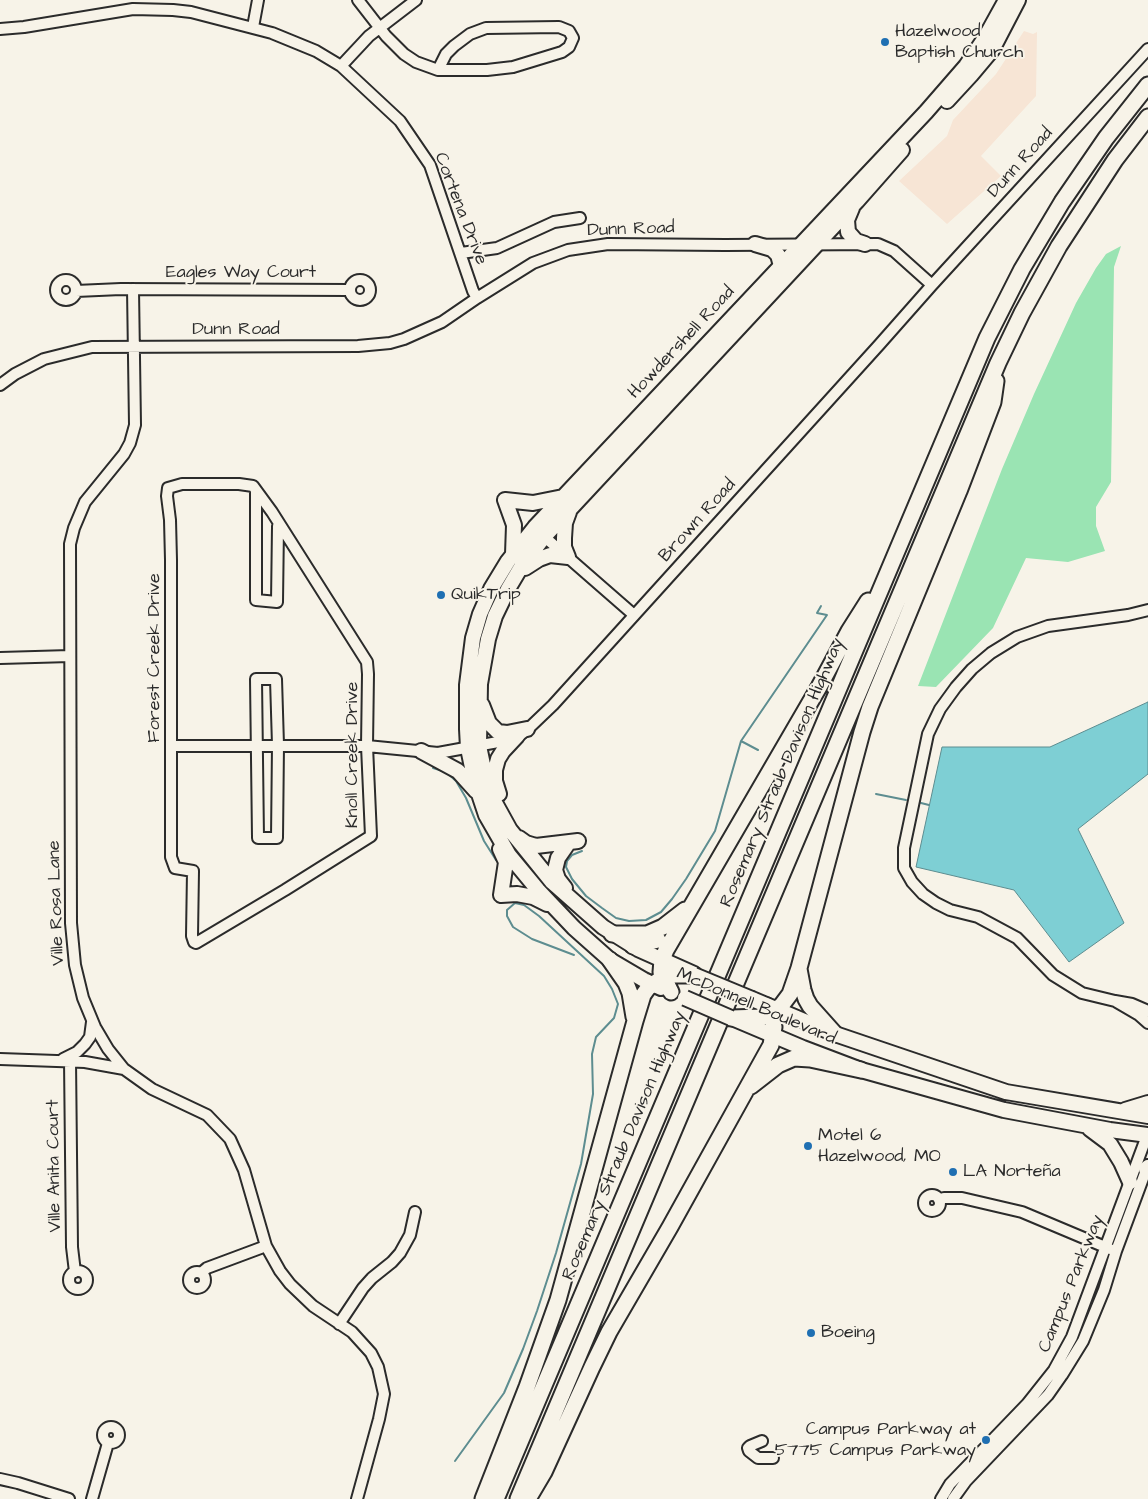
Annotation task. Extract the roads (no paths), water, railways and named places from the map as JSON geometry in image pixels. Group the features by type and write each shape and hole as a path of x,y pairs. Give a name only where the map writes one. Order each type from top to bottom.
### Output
{"highway":[{"name":"Rosemary Straub Davison Highway","path":"496,1499 975,364 1022,269 1042,235 1084,169 1148,85"},
{"path":"518,1499 1000,359 1022,313 1059,246 1115,160 1148,117"},
{"path":"766,1007 786,1001 790,994 799,968 862,732 881,680 935,550 993,402 1000,359"},
{"path":"658,981 666,950 815,695 849,631 890,566"},
{"path":"612,934 647,934 658,930 692,905"},
{"path":"633,946 659,939 680,925"},
{"path":"610,960 626,983 630,993 635,1021"},
{"path":"799,968 802,990 806,999 835,1034"},
{"path":"483,1499 553,1317 643,995 658,981 669,975 694,975"},
{"path":"658,981 678,995"},
{"path":"739,1019 763,1017 766,1007"},
{"path":"528,1499 544,1472 609,1332 670,1227 771,1045 774,1028 766,1007"},
{"path":"760,1064 786,1050 803,1048"},
{"path":"744,1091 778,1065 794,1058 810,1059 862,1070"}],"main road":[{"name":"Howdershell Road","path":"567,503 801,244 922,116 966,66 985,38 1006,0"},
{"name":"Howdershell Road","path":"473,747 467,685 473,638 480,614 491,589 513,554 539,532 817,244 992,50 1018,0"},
{"path":"857,200 847,220 846,227 856,241 865,244"},
{"path":"754,244 772,249 778,255 781,266"},
{"path":"513,554 514,525 505,500 533,503 567,503 564,547 568,557 550,555 539,559 527,565 513,580"},
{"name":"Howdershell Road","path":"473,747 484,656 494,616 539,532"},
{"path":"479,696 486,717 494,730 507,734 522,732"},
{"path":"498,809 499,797 495,781 495,770 498,759 503,751 522,732"},
{"name":"McDonnell Boulevard","path":"473,747 475,782 486,815 552,882 591,918 612,934 633,946 766,1007 835,1034 1006,1092 1148,1116"},
{"name":"McDonnell Boulevard","path":"473,747 498,809 504,834 524,874 582,937 610,960 658,981"},
{"path":"421,751 458,772 472,786 480,798"},
{"path":"554,908 526,895 501,895 506,862 499,847 504,834 536,846 572,843 558,858 555,870 558,879 583,905 591,918"},
{"name":"McDonnell Boulevard","path":"678,995 739,1019 803,1048 862,1070 1004,1110 1083,1125 1148,1134"},
{"path":"1120,1112 1148,1102"},
{"path":"1083,1125 1098,1133 1110,1144 1130,1182"}],"street":[{"path":"253,28 258,0"},
{"path":"358,0 404,54 416,62 438,70 487,70 513,67 562,52 569,47 573,38 569,31 559,27 486,28 470,34 454,46 446,54 438,70"},
{"path":"341,66 361,43 416,0"},
{"name":"Cortena Drive","path":"0,29 24,27 110,12 152,8 192,12 253,28 316,51 341,66 400,122 430,165 477,298"},
{"name":"Dunn Road","path":"0,385 15,374 44,359 92,347 375,345 404,339 442,322 533,263 568,250 608,244 878,244 894,251 932,284 1148,50"},
{"path":"461,253 497,248 554,222 580,218"},
{"name":"Brown Road","path":"171,746 367,746 438,753 498,742 522,732 553,705 880,345 932,284"},
{"path":"133,289 133,346"},
{"name":"Eagles Way Court","path":"76,291 133,289 350,290"},
{"name":"Ville Rosa Lane","path":"133,346 135,424 130,443 116,465 104,476 85,502 74,528 70,544 71,923 78,981 82,998 92,1021 108,1049 124,1069 152,1089 207,1114 230,1139 244,1170 266,1246 280,1271 295,1290 313,1306 352,1332 372,1353 378,1367 384,1394 357,1499"},
{"name":"Forest Creek Drive","path":"194,942 192,936 193,871 175,868 171,857 172,659 168,488 182,484 240,484 253,486 256,490"},
{"path":"256,490 272,512 278,525 277,602 256,600 256,490"},
{"name":"Knoll Creek Drive","path":"194,942 196,943 216,933 371,836 367,746 367,662 278,525"},
{"path":"539,532 634,616"},
{"path":"1148,610 1128,615 1048,626 1017,637 991,653 972,669 940,709 928,734 904,848 904,868 912,882 923,894 936,903 950,910 978,917 1017,938 1053,975 1082,993 1132,1004 1148,1011"},
{"path":"0,658 70,656"},
{"path":"276,679 278,745 277,838 258,838 256,745 256,680 276,679"},
{"path":"1115,1001 1139,1015 1148,1023"},
{"path":"65,1060 77,1052 90,1037 92,1021"},
{"path":"0,1059 65,1060 102,1064 124,1069"},
{"name":"Ville Anita Court","path":"65,1060 72,1247 75,1272"},
{"name":"Campus Parkway","path":"953,1499 975,1471 1034,1411 1062,1376 1089,1328 1104,1290 1111,1249 1130,1182 1148,1134"},
{"name":"Campus Parkway","path":"941,1499 950,1484 1027,1404 1054,1370 1072,1337 1147,1167"},
{"path":"939,1200 944,1198 962,1198 1022,1212 1111,1249"},
{"path":"339,1324 363,1288 400,1253 410,1235 415,1212"},
{"path":"201,1273 208,1268 266,1246"},
{"path":"762,1441 750,1446 749,1451 758,1458 773,1458"},
{"path":"92,1499 108,1443"},
{"path":"0,1479 70,1499"}],"water":[{"path":"1148,702 1148,774 1078,829 1124,923 1069,962 1014,890 916,867 942,747 1050,747"}],"waterway":[{"path":"582,851 572,855 567,861 566,867 572,879 586,896 616,918 629,921 646,920 661,912 686,879 715,831 741,741 827,615 817,613 821,606"},
{"path":"741,741 758,750"},
{"path":"433,768 446,772 456,781 466,798 484,841 496,860"},
{"path":"876,794 906,800"},
{"path":"921,803 929,805"},
{"path":"455,1461 504,1393 537,1311 556,1253 581,1164 593,1094 592,1054 596,1037 614,1018 618,1004 604,976 539,916 524,905 515,903 507,910 507,916 513,927 532,939 574,955"}],"place":[{"name":"Hazelwood Baptish Church","path":"885,42"},
{"name":"QuikTrip","path":"441,595"},
{"name":"Motel 6 Hazelwood, MO","path":"808,1146"},
{"name":"LA Norteña","path":"953,1172"},
{"name":"Boeing","path":"811,1333"},
{"name":"Campus Parkway at 5775 Campus Parkway","path":"986,1440"}]}
